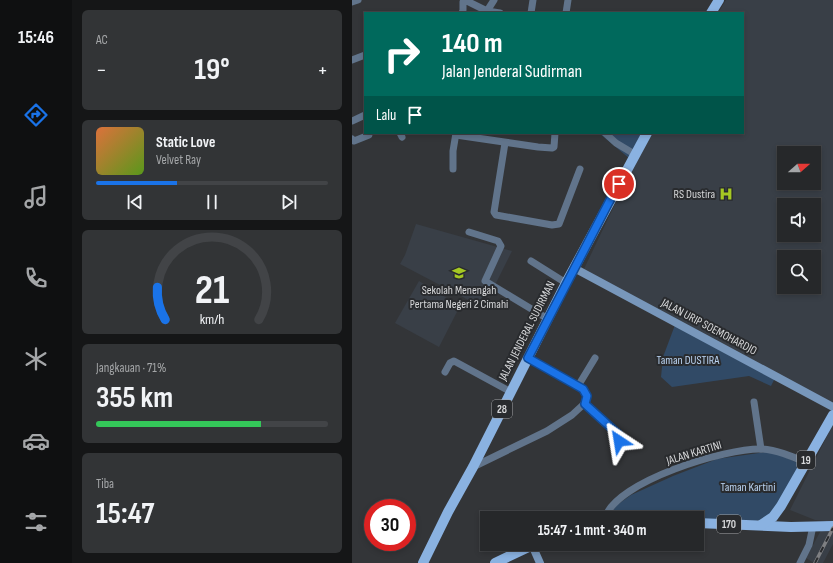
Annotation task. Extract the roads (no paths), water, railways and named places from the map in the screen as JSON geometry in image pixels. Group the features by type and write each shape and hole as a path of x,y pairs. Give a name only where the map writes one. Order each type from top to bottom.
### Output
{"main road":[{"path":"711,12 716,1"},
{"name":"JALAN JENDERAL SUDIRMAN","path":"423,563 566,283 646,134"},
{"name":"JALAN URIP SOEMOHARDJO","path":"574,268 833,408"},
{"name":"19","path":"761,525 773,517 781,506 833,415"},
{"path":"781,506 783,519 791,527"},
{"name":"170","path":"704,523 791,527 833,526"},
{"path":"430,550 432,563"},
{"path":"495,563 520,551"},
{"path":"536,551 540,563"}],"street":[{"path":"352,2 358,0"},
{"path":"487,11 494,0"},
{"path":"531,12 533,0"},
{"path":"566,12 568,0"},
{"path":"462,12 465,1 487,11 494,12"},
{"path":"352,60 364,55"},
{"path":"352,121 364,118"},
{"path":"352,139 354,141 369,134"},
{"path":"453,169 453,151 456,134 505,143 553,148 555,134"},
{"path":"606,134 616,143 636,155"},
{"path":"505,143 494,212 496,215 552,225 559,224 580,169"},
{"path":"469,232 498,241 500,244 500,249 485,281 548,319"},
{"path":"531,261 566,283"},
{"path":"473,467 547,431 572,415 585,404 587,396 583,389 528,358"},
{"path":"578,386 595,358"},
{"path":"446,372 450,363 454,361 511,392"},
{"path":"754,402 761,449"},
{"path":"585,404 618,434 619,441 616,447"},
{"name":"JALAN KARTINI","path":"608,511 616,501 649,480 688,464 713,456 761,449 776,451 805,462"},
{"path":"800,563 809,545 813,526"}],"railway":[{"path":"815,563 833,528"}],"place":[{"name":"RS Dustira","path":"726,194"},
{"name":"Sekolah Menengah Pertama Negeri 2 Cimahi","path":"459,273"}],"park label":[{"name":"Taman DUSTIRA","path":"688,360"},
{"name":"Taman Kartini","path":"748,487"}]}
